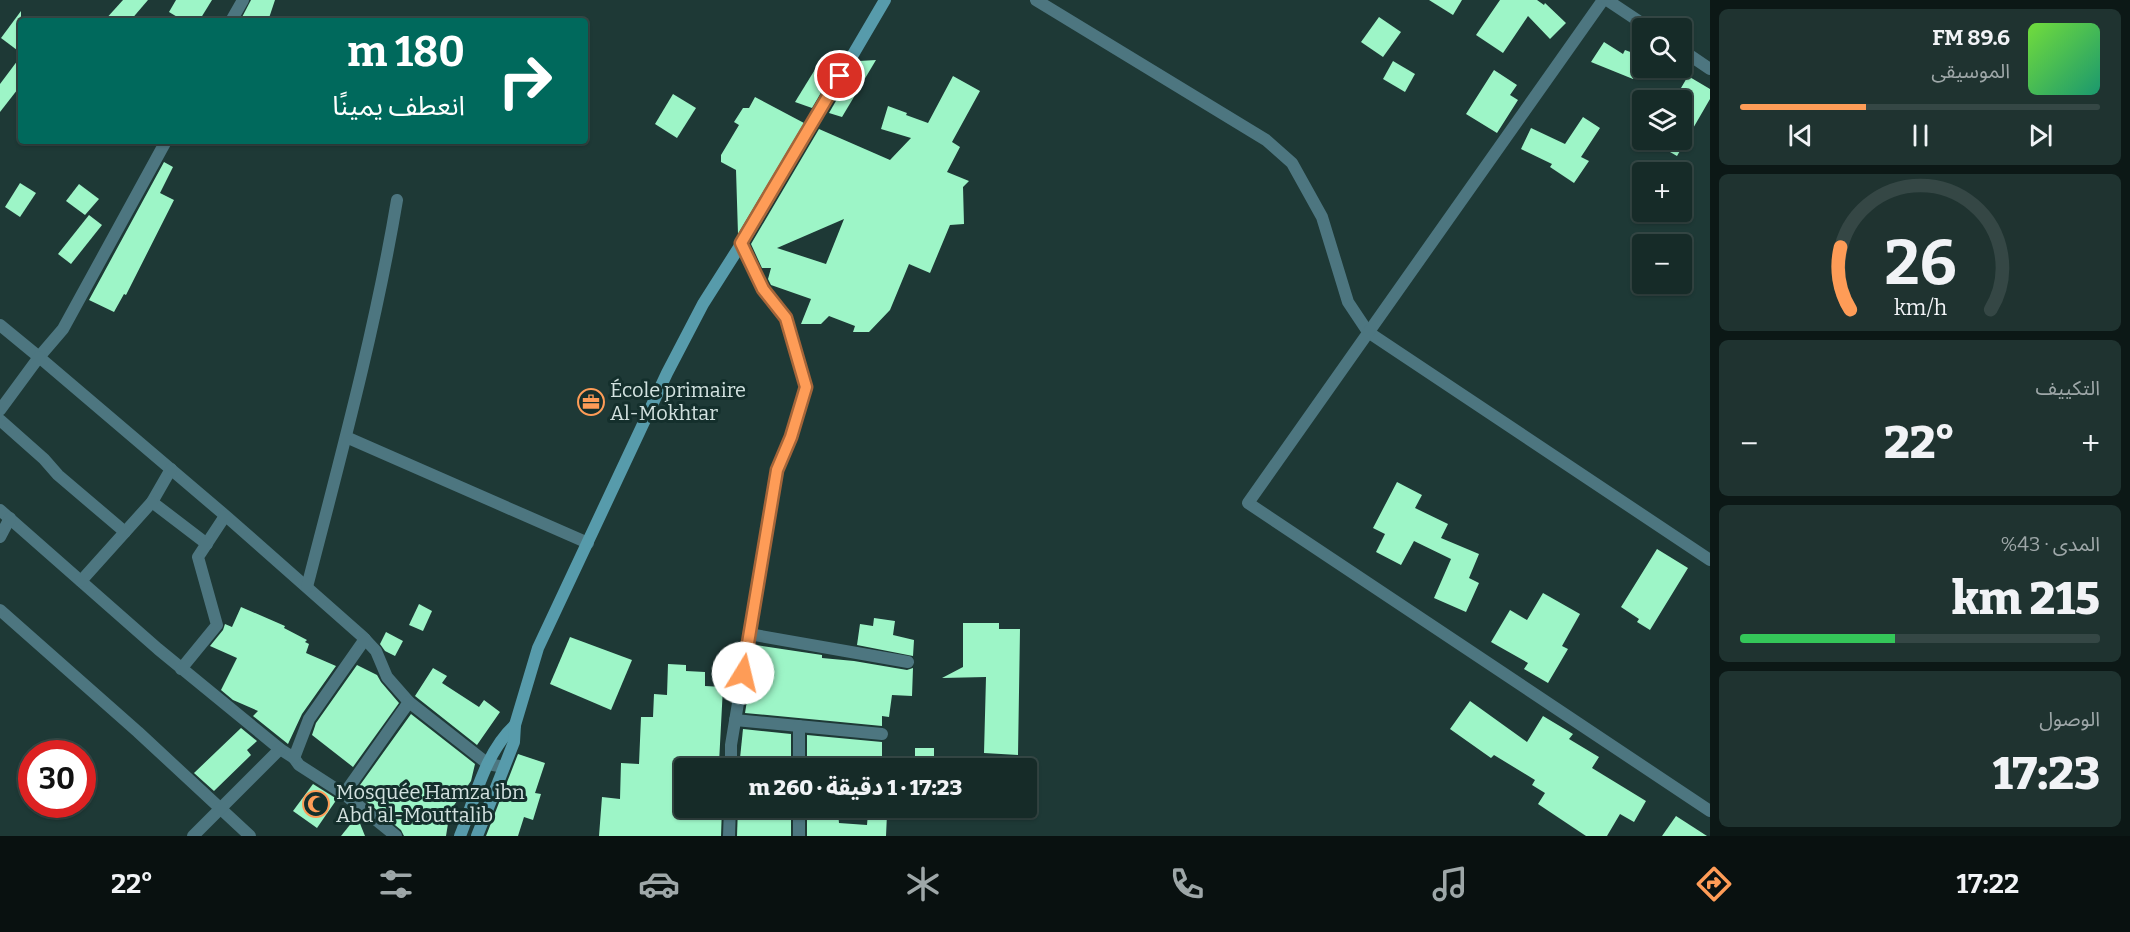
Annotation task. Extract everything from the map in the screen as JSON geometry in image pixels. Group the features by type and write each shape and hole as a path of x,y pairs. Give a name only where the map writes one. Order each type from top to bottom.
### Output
{"main road":[{"path":"477,836 514,742 515,725 538,648 667,374 703,304 885,0"},
{"path":"460,836 488,764 502,737 515,725"}],"street":[{"path":"233,18 243,0"},
{"path":"1036,0 1266,140 1293,163 1322,218 1348,302 1368,332 1710,560"},
{"path":"1633,18 1605,0 1248,503 1710,811"},
{"path":"1692,57 1710,69"},
{"path":"0,410 63,329 164,144"},
{"path":"307,587 346,437 386,262 397,200"},
{"path":"730,758 777,470 791,437 806,387 786,318 763,289 741,243"},
{"path":"0,325 171,469 365,639 376,651 387,677 409,702 488,764 504,767"},
{"path":"0,420 44,459 58,476 125,532"},
{"path":"346,437 588,543"},
{"path":"81,581 152,502 171,469"},
{"path":"152,502 207,543"},
{"path":"0,537 5,514 181,669 299,765 344,794 396,836"},
{"path":"181,669 217,625 198,557 225,516"},
{"path":"0,610 130,724 250,836"},
{"path":"749,634 908,662"},
{"path":"294,759 309,719 365,639"},
{"path":"344,794 409,702"},
{"path":"735,720 882,734"},
{"path":"799,726 799,758"},
{"path":"193,836 280,749"},
{"path":"729,836 730,818"},
{"path":"799,818 799,836"}],"building":[{"path":"123,0 148,0 133,18 107,18"},
{"path":"176,0 212,0 201,18 179,18 169,12"},
{"path":"251,0 275,0 269,18 242,18"},
{"path":"1429,0 1462,0 1453,15"},
{"path":"1500,0 1537,0 1544,5 1545,3 1566,23 1550,39 1528,16 1503,53 1476,35"},
{"path":"21,11 21,18 18,18 18,51 1,38"},
{"path":"1379,17 1401,32 1383,57 1361,42"},
{"path":"1604,42 1623,54 1625,50 1632,53 1633,79 1591,62"},
{"path":"18,60 18,89 0,112 0,84"},
{"path":"876,60 842,117 829,113 859,61"},
{"path":"1393,61 1415,74 1405,92 1383,79"},
{"path":"839,62 812,108 795,102 819,63"},
{"path":"1494,70 1517,85 1510,95 1518,100 1497,133 1466,114"},
{"path":"953,76 980,91 952,142 960,147 947,172 969,181 963,187 964,224 950,225 930,273 909,264 890,310 869,332 853,332 855,326 829,316 821,324 801,324 811,299 771,285 768,279 771,268 762,268 751,244 819,129 890,160 911,138 881,129 888,106 928,123","holes":["844,219 826,264 777,248"]},
{"path":"1687,78 1691,78 1710,89 1710,99 1692,130 1692,90 1680,90"},
{"path":"673,94 696,108 677,138 655,124"},
{"path":"755,97 804,123 738,234 736,170 721,162 721,155 739,125 734,122 743,108 749,108"},
{"path":"1583,117 1600,128 1581,157 1589,161 1574,183 1550,167 1552,164 1521,149 1531,128 1565,144"},
{"path":"1666,150 1680,150 1677,156"},
{"path":"164,162 173,167 160,193 174,200 126,295 124,294 114,312 89,300"},
{"path":"20,183 36,193 20,217 5,207"},
{"path":"79,184 99,199 85,215 66,201"},
{"path":"89,215 102,225 71,264 58,254"},
{"path":"1397,482 1422,495 1415,508 1448,524 1441,538 1479,554 1469,578 1479,583 1466,612 1434,598 1451,559 1414,541 1401,565 1376,552 1385,534 1373,528"},
{"path":"1657,549 1688,568 1650,630 1637,622 1639,619 1621,607"},
{"path":"1543,593 1580,614 1562,646 1568,649 1548,683 1524,669 1528,663 1491,642 1510,610 1527,620"},
{"path":"419,604 432,611 423,631 409,625"},
{"path":"241,607 285,626 284,628 307,640 305,642 309,644 306,653 336,666 302,714 288,744 253,716 258,711 233,700 221,690 237,658 210,646 225,624 232,627"},
{"path":"874,618 895,621 893,635 914,640 913,656 857,645 860,624 873,626"},
{"path":"963,623 999,623 999,629 1020,629 1018,755 984,753 986,677 942,678 963,667"},
{"path":"386,632 403,641 395,656 385,651 380,644"},
{"path":"570,637 632,660 611,710 550,684"},
{"path":"756,645 822,655 822,658 907,670 913,668 912,696 892,695 889,717 882,716 882,726 745,713"},
{"path":"668,664 686,665 686,671 705,672 705,686 723,687 719,758 674,758 674,818 722,818 721,836 599,836 602,797 620,799 621,763 639,764 641,717 653,717 654,694 667,695"},
{"path":"357,665 377,675 399,703 353,767 312,735 316,723"},
{"path":"433,668 447,676 442,683 479,707 484,700 500,712 477,745 415,696"},
{"path":"1470,701 1527,742 1543,716 1573,734 1569,739 1599,757 1592,768 1646,801 1634,822 1620,814 1607,836 1586,836 1538,804 1545,793 1532,785 1535,780 1494,755 1491,758 1450,729"},
{"path":"411,714 475,764 471,781 450,811 446,836 404,836 401,830 355,792"},
{"path":"241,728 257,741 247,750 251,755 214,791 194,773"},
{"path":"743,729 791,734 791,758 740,758"},
{"path":"807,735 882,742 882,758 807,758"},
{"path":"915,748 934,748 934,758 915,758"},
{"path":"518,754 545,763 535,793 541,794 533,820 524,817 518,836 486,836"},
{"name":"Mosquée Hamza ibn Abd al-Mouttalib","path":"313,784 337,799 317,828 293,811"},
{"path":"357,816 365,836 341,836"},
{"path":"1676,816 1707,836 1662,836"},
{"path":"738,818 791,818 791,836 737,836"},
{"path":"807,818 838,818 839,823 867,825 868,818 887,818 886,836 807,836"}],"place":[{"name":"École primaire Al-Mokhtar","path":"591,402"},
{"name":"Mosquée Hamza ibn Abd al-Mouttalib","path":"316,804"}],"route":[{"path":"743,673 777,470 791,437 806,387 786,318 763,289 741,243 840,76"}]}
